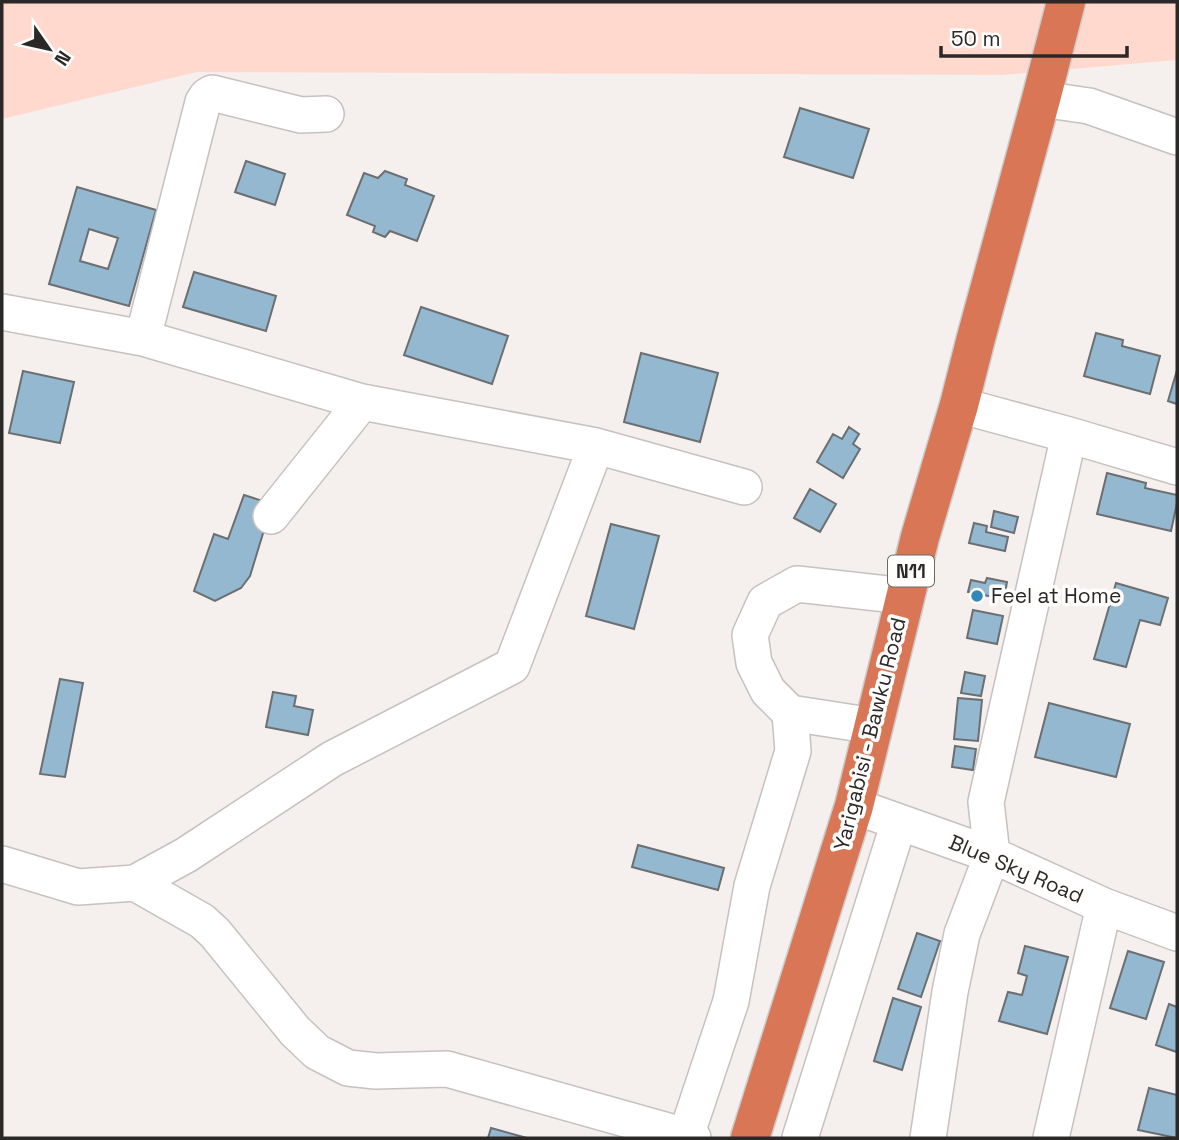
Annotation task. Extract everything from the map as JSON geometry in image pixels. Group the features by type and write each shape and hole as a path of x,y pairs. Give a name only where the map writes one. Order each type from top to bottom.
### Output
{"highway":[{"name":"Yarigabisi - Bawku Road","path":"750,1138 854,806 920,537 959,405 1066,2"}],"street":[{"path":"143,338 207,96 212,93 301,115 326,114"},
{"path":"1041,99 1090,106 1177,138"},
{"path":"2,312 143,338 362,402 596,446 744,487"},
{"path":"271,516 362,402"},
{"path":"959,405 1177,467"},
{"path":"928,1138 950,992 962,934 992,855 986,802 1069,435"},
{"path":"2,864 78,887 135,883 186,855 332,759 512,666 596,446"},
{"path":"874,726 790,713 768,691 754,663 750,635 765,602 797,584 905,596"},
{"path":"135,883 202,921 215,933 295,1031 317,1052 348,1068 376,1071 447,1069 689,1137 731,1001 752,886 793,751 790,713"},
{"name":"Blue Sky Road","path":"854,806 992,855 1104,906 1177,933"},
{"path":"800,1138 899,822"},
{"path":"1051,1138 1104,906"}],"shaded area":[{"path":"2,2 1177,2 1177,60 1002,75 197,72 2,119"}],"building":[{"path":"800,108 869,129 853,178 784,157"},
{"path":"246,161 285,174 275,205 235,192"},
{"path":"385,171 407,179 405,185 434,196 417,241 390,231 385,237 373,232 375,226 347,215 364,173 378,178"},
{"path":"77,187 156,210 129,306 49,284","holes":["89,229 118,238 108,269 80,261"]},
{"path":"194,272 276,296 266,331 183,307"},
{"path":"421,307 508,336 492,384 404,355"},
{"path":"1096,333 1123,340 1122,346 1160,356 1150,394 1084,376"},
{"path":"641,353 718,373 700,442 624,422"},
{"path":"1177,370 1177,404 1168,401"},
{"path":"23,371 74,382 60,443 9,433"},
{"path":"849,427 859,434 853,444 860,449 843,478 817,462 833,434 842,439"},
{"path":"1107,473 1146,483 1145,488 1177,495 1171,531 1097,514"},
{"path":"810,489 836,504 820,532 794,518"},
{"path":"244,495 272,504 250,576 241,588 215,601 194,591 214,534 228,539"},
{"path":"994,511 1018,517 1014,533 991,527"},
{"path":"974,523 987,526 986,532 1008,537 1005,551 969,543"},
{"path":"611,524 659,536 634,629 586,616"},
{"path":"987,578 1007,582 1004,599 968,592 971,580 985,583"},
{"path":"1116,583 1168,598 1160,625 1140,620 1126,667 1094,659"},
{"path":"973,610 1003,616 997,644 967,638"},
{"path":"965,672 985,676 981,696 961,693"},
{"path":"60,679 83,683 65,777 40,774"},
{"path":"273,692 296,696 294,706 313,710 308,735 266,727"},
{"path":"958,698 982,700 978,741 954,739"},
{"path":"1049,703 1130,724 1116,777 1035,757"},
{"path":"955,746 976,749 973,770 952,767"},
{"path":"638,845 724,868 718,890 632,867"},
{"path":"917,933 940,941 921,997 898,989"},
{"path":"1025,946 1068,957 1047,1034 999,1021 1008,992 1022,995 1027,976 1018,973"},
{"path":"1128,951 1164,962 1146,1019 1110,1008"},
{"path":"893,998 921,1007 902,1070 874,1061"},
{"path":"1169,1004 1177,1007 1177,1052 1156,1045"},
{"path":"1149,1088 1177,1095 1177,1138 1138,1130"},
{"path":"491,1128 527,1138 488,1138"}],"place":[{"name":"Feel at Home","path":"977,596"}]}
